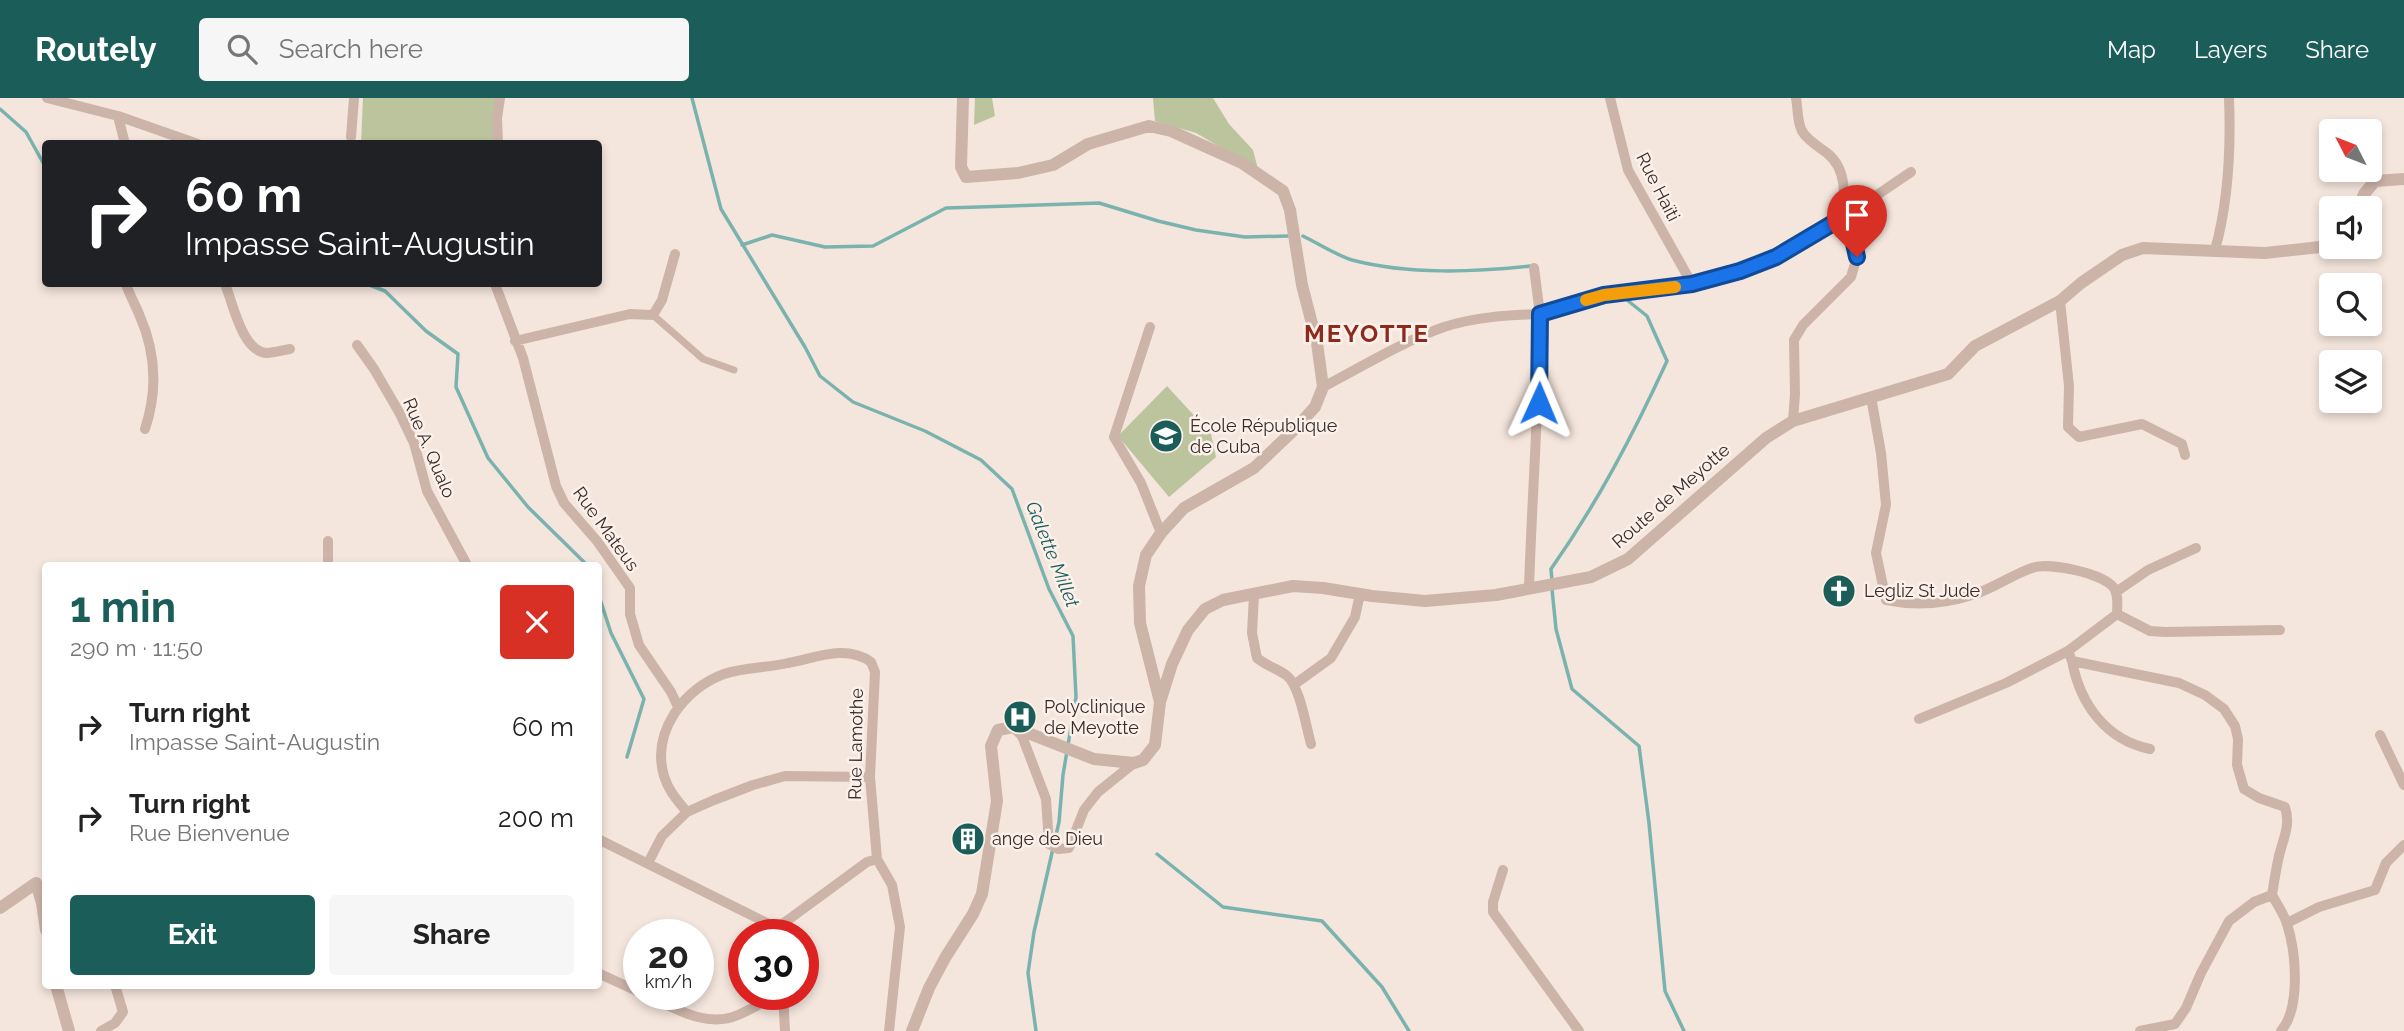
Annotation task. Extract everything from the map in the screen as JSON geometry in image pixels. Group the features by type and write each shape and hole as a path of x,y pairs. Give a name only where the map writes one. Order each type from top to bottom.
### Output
{"street":[{"path":"47,98 118,116 187,140"},
{"path":"351,137 354,98"},
{"path":"498,140 500,98"},
{"path":"963,98 961,167 966,177 1018,173 1054,165 1088,144 1149,126 1171,131 1242,163 1283,191 1290,210 1302,285 1317,343 1323,387 1315,407 1293,431 1254,468 1184,508 1161,533 1146,555 1139,586 1140,623 1160,702 1155,745 1143,760 1134,763 1098,792 1084,810 1069,848 1058,849 1049,844 1046,799 1022,736 1013,727"},
{"name":"Rue Haïti","path":"1611,98 1628,170 1692,284"},
{"path":"1796,98 1801,129 1808,138 1832,156 1844,178 1844,206 1840,219"},
{"path":"2215,250 2221,226 2231,148 2229,98"},
{"path":"118,116 124,140"},
{"path":"1323,387 1444,327 1493,316 1540,314 1604,295 1692,284 1740,271 1776,257 1911,172"},
{"path":"2363,196 2375,181 2404,179"},
{"path":"1793,421 1794,340 1803,326 1851,276 1857,257 1853,239 1840,219"},
{"name":"Route de Meyotte","path":"1160,702 1172,664 1188,630 1205,610 1223,600 1293,586 1323,587 1425,601 1496,595 1591,578 1628,559 1728,469 1766,438 1793,421 1948,374 1975,346 2060,301 2122,255 2143,248 2265,253 2319,247"},
{"path":"653,315 662,300 675,254"},
{"path":"1529,588 1532,476 1539,403 1540,314 1534,268"},
{"path":"127,287 151,352 155,378 152,407 145,429"},
{"path":"226,287 241,326 255,350 267,353 289,349"},
{"name":"Rue Mateus","path":"496,287 523,358 556,486 564,503 597,541 630,588 630,614 639,645 678,707"},
{"path":"2060,301 2069,386 2068,427 2079,437 2142,424 2182,444 2185,455"},
{"path":"515,341 630,314 653,315 703,359 734,370"},
{"path":"1150,327 1114,437 1141,483 1161,533"},
{"name":"Rue A. Qualo","path":"357,345 399,412 414,443 427,491 465,562"},
{"path":"1871,397 1881,453 1886,505 1876,553 1886,600 1907,604 1937,603 1973,595 2034,567 2059,567 2105,579 2116,592 2117,614"},
{"path":"328,541 328,562"},
{"path":"2116,592 2148,570 2196,548"},
{"path":"1295,684 1331,658 1355,617 1360,594"},
{"path":"1254,595 1252,633 1257,658 1270,668 1287,675 1295,684 1311,744"},
{"path":"2117,614 2150,631 2280,630"},
{"path":"1919,719 2070,656 2117,614"},
{"name":"Rue Lamothe","path":"678,707 702,684 739,670 768,667 838,652 864,657 871,662 875,673 870,777 877,859 892,885 900,927 889,1031"},
{"path":"2070,656 2076,681 2098,721 2129,745 2150,749"},
{"path":"2070,656 2179,683 2205,695 2224,709 2235,726 2238,739 2237,765 2244,789 2259,798 2285,807 2288,817 2272,895 2287,923 2295,961 2295,981 2286,1025 2281,1031"},
{"path":"678,707 664,736 662,765 670,792 687,812"},
{"path":"912,1031 944,958 973,914 982,894 997,801 992,741 998,730 1013,727 1094,759 1134,763"},
{"path":"2380,735 2404,785"},
{"path":"648,863 662,836 687,812 754,785 785,776 870,777"},
{"path":"602,841 754,919"},
{"path":"2287,923 2319,907 2375,890 2386,863 2404,845"},
{"path":"793,919 867,862 877,859"},
{"path":"1503,870 1493,902 1493,912 1579,1031"},
{"path":"0,908 36,883 42,903"},
{"path":"2140,1031 2175,1024 2186,1008 2228,921 2254,902 2272,895"},
{"path":"602,975 623,985"},
{"path":"57,989 69,1031"},
{"path":"101,1031 115,1023 123,1012 116,989"},
{"path":"681,1010 699,1018 719,1019 736,1016 747,1010"},
{"path":"784,1010 786,1031"}],"green space":[{"path":"363,98 497,98 493,140 361,140"},
{"path":"975,98 992,98 995,116 974,125"},
{"path":"1153,98 1213,98 1229,124 1253,150 1258,169 1196,133 1155,121"},
{"path":"1167,386 1211,434 1216,457 1169,497 1118,436"}],"waterway":[{"name":"Galette Millet","path":"692,98 721,209 820,376 853,402 925,431 981,460 1012,489 1049,589 1073,636 1076,697 1063,775 1059,822 1034,932 1028,973 1036,1031"},
{"path":"0,109 26,132 42,161"},
{"path":"742,245 772,235 825,247 873,246 946,208 1099,203 1196,230 1245,237 1288,236"},
{"path":"1303,236 1352,260 1396,268 1464,271 1531,266"},
{"path":"375,287 385,291 426,331 458,354 456,387 488,458 528,507 584,562"},
{"path":"1552,581 1551,569 1614,468 1667,361 1647,316 1622,296"},
{"path":"1552,589 1556,629 1572,689 1639,746 1665,991 1684,1031"},
{"path":"602,605 611,633 644,699 627,757"},
{"path":"1157,854 1223,907 1322,921 1382,987 1409,1031"}],"slow traffic":[{"path":"1586,300 1604,295 1675,287"}],"place":[{"name":"École République de Cuba","path":"1166,436"},
{"name":"Legliz St Jude","path":"1839,591"},
{"name":"Polyclinique de Meyotte","path":"1020,717"},
{"name":"ange de Dieu","path":"968,839"}],"district":[{"name":"MEYOTTE","path":"1367,334"}],"route":[{"path":"1539,403 1540,314 1604,295 1692,284 1740,271 1776,257 1840,219 1853,239 1857,257"}]}
